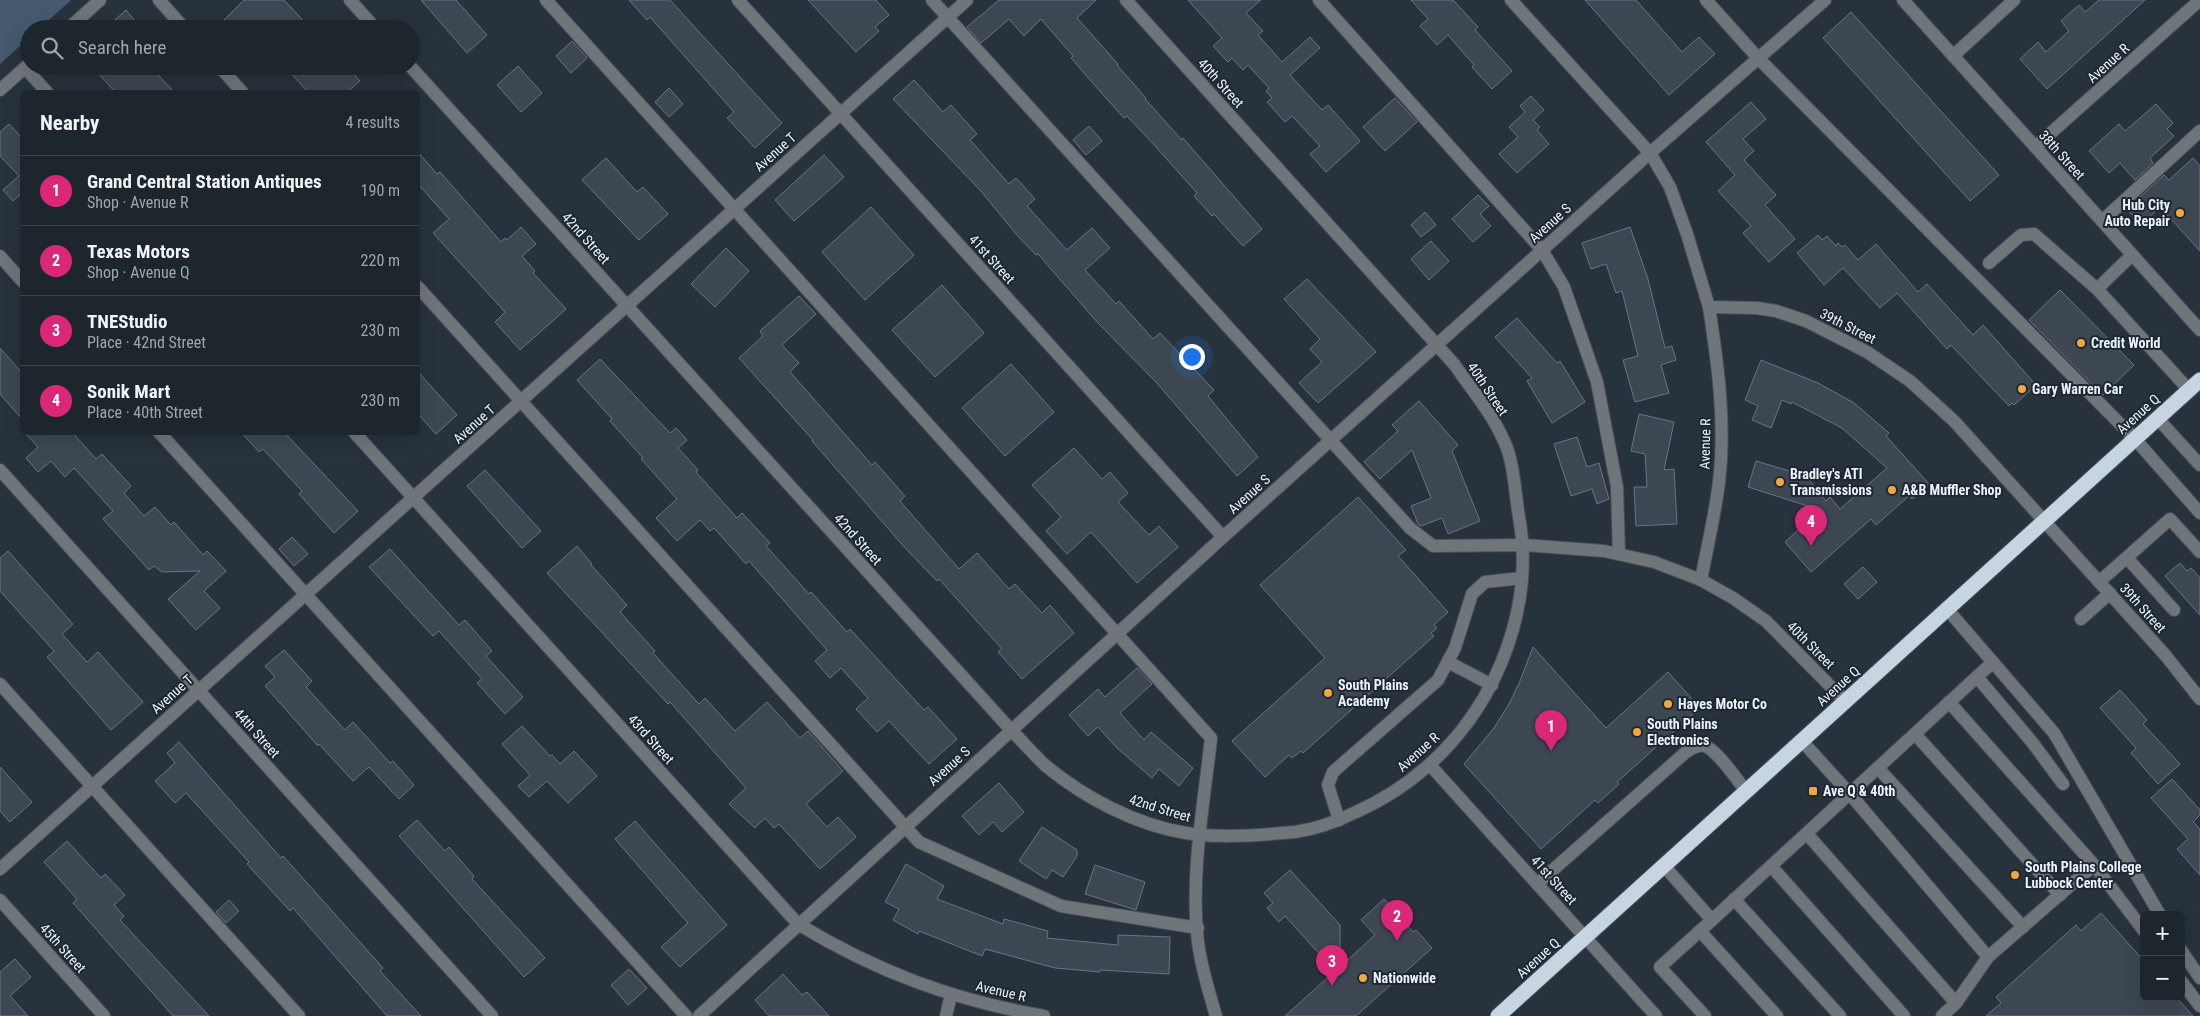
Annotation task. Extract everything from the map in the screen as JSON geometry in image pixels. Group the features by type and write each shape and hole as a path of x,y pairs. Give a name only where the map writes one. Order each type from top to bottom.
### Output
{"highway":[{"name":"Avenue Q","path":"1498,1016 2194,385"}],"street":[{"path":"78,20 100,0"},
{"path":"159,0 177,20"},
{"path":"350,0 368,20"},
{"path":"546,0 1211,738 1201,835"},
{"name":"41st Street","path":"738,0 1224,537"},
{"path":"932,0 1330,442 1410,528 1434,546 1524,544"},
{"name":"Avenue T","path":"0,869 967,0"},
{"name":"40th Street","path":"1126,0 1454,364 1487,410 1505,442 1524,544 1564,546 1619,554 1654,562 1701,580 1733,598 1766,621 1845,701"},
{"path":"1319,0 1542,250 1564,287 1597,382 1617,486 1619,554"},
{"path":"1511,0 1650,153 1670,188 1687,234 1709,307"},
{"path":"1706,0 1758,58 2135,439 2200,512"},
{"name":"Avenue S","path":"699,1016 1116,634 1650,153 1824,0"},
{"name":"38th Street","path":"1903,0 2200,330"},
{"path":"1953,56 2014,0"},
{"name":"Avenue R","path":"2035,147 2200,0"},
{"path":"0,90 20,72"},
{"path":"34,75 45,90"},
{"path":"227,75 240,90"},
{"name":"42nd Street","path":"418,75 1011,730 1046,766 1084,793 1131,818 1184,833 1201,835 1196,887 1198,942 1208,991 1216,1016"},
{"path":"2102,221 2200,131"},
{"path":"1989,264 2021,235 2034,234 2097,288 2194,385"},
{"path":"2097,288 2132,255"},
{"path":"0,256 20,279"},
{"path":"420,289 919,842 1061,906 1198,928"},
{"name":"39th Street","path":"1709,307 1738,306 1776,311 1806,321 1844,339 1886,363 1937,403 2166,656 2200,699"},
{"name":"Avenue R","path":"1701,580 1719,482 1721,426 1718,365 1709,307"},
{"path":"2158,418 2200,465"},
{"path":"162,435 686,1016"},
{"name":"43rd Street","path":"357,435 798,924 839,949 902,978 951,995"},
{"name":"44th Street","path":"0,470 492,1016"},
{"path":"2099,582 2170,519 2200,552"},
{"name":"Avenue R","path":"1201,835 1226,837 1297,832 1340,820 1375,804 1410,782 1430,765 1472,718 1492,685 1512,637 1522,578 1524,544"},
{"path":"2126,558 2174,610"},
{"path":"1340,820 1328,785 1333,772 1438,680 1455,648 1472,594 1485,582 1522,578"},
{"path":"2081,619 2110,593"},
{"path":"1947,609 2054,733 2158,911"},
{"path":"1448,662 1492,685"},
{"path":"1705,1016 1660,967 1807,834 1992,662"},
{"path":"1977,677 2032,742 2063,784"},
{"path":"0,684 299,1016"},
{"path":"1949,702 2094,865 2140,927"},
{"path":"1915,734 2060,895"},
{"path":"1802,740 1988,957"},
{"path":"1537,884 1686,752 1696,746 1705,746 1715,753 1746,791"},
{"name":"41st Street","path":"1430,765 1656,1016"},
{"path":"1878,768 2022,927"},
{"path":"1807,834 1956,1003"},
{"path":"1942,1016 1956,1003 1988,957 2094,865"},
{"path":"1664,866 1712,920"},
{"path":"1770,866 1904,1016"},
{"path":"1734,899 1840,1016"},
{"name":"45th Street","path":"0,900 104,1016"},
{"path":"1700,931 1776,1016"},
{"path":"2185,956 2200,978"},
{"path":"2185,986 2200,1006"},
{"path":"946,1016 951,995"},
{"name":"Avenue R","path":"951,995 1003,1009 1044,1016"}],"shaded area":[{"path":"0,0 71,0 49,20 20,20 20,46 0,64"}],"building":[{"path":"244,0 284,0 303,20 224,20"},
{"path":"421,0 456,0 487,35 467,53"},
{"path":"629,0 670,0 782,123 755,148 727,118 734,112 650,17 647,20"},
{"path":"808,0 876,0 889,15 875,27 879,31 856,52"},
{"path":"999,0 1096,0 1077,18 1118,64 1145,99 1182,140 1183,138 1262,229 1243,246 1214,214 1212,216 1194,196 1197,193 1156,147 1127,116 1124,118 1106,98 1071,58 1073,56 1041,19 1024,36 1009,19 981,43 967,27"},
{"path":"1188,0 1261,0 1246,13 1263,31 1258,35 1282,62 1310,37 1320,48 1290,75 1322,110 1328,105 1360,141 1326,172 1310,154 1320,146 1292,116 1285,122 1267,102 1272,98 1266,91 1269,88 1248,65 1243,70 1232,58 1228,62 1213,46 1222,38"},
{"path":"1411,0 1453,0 1478,27 1475,30 1512,71 1492,89 1472,67 1474,65 1448,35 1437,45 1420,26 1428,19"},
{"path":"1585,0 1636,0 1682,52 1699,37 1715,54 1669,95"},
{"path":"2099,0 2145,0 2047,89 2020,59 2038,42 2046,52 2069,31 2061,21 2079,5 2085,12"},
{"path":"126,10 134,20 115,20"},
{"path":"1851,12 1999,175 1970,201 1823,38"},
{"path":"572,41 587,58 571,73 556,56"},
{"path":"518,66 542,93 521,112 497,85"},
{"path":"100,75 158,75 172,90 113,90"},
{"path":"292,75 355,75 360,81 349,90 306,90"},
{"path":"914,80 943,112 951,105 977,134 970,140 1009,184 1016,178 1035,199 1027,206 1067,250 1092,228 1110,248 1085,270 1116,304 1119,301 1153,339 1160,333 1214,390 1208,396 1258,457 1237,476 1156,382 1097,322 1038,254 1036,255 1017,235 980,190 893,99"},
{"path":"669,88 683,104 669,117 655,102"},
{"path":"1531,96 1544,110 1533,120 1540,127 1537,130 1549,144 1517,173 1499,154 1518,137 1509,127 1525,112 1520,106"},
{"path":"1395,98 1417,122 1385,151 1363,127"},
{"path":"1751,102 1766,119 1743,139 1754,151 1744,160 1776,195 1765,205 1795,239 1769,262 1743,233 1751,226 1718,191 1735,175 1706,142"},
{"path":"2156,104 2173,123 2167,129 2174,136 2150,158 2153,163 2135,180 2120,163 2109,173 2089,151 2119,124 2125,131"},
{"path":"9,124 20,136 20,195 13,201 3,190 19,176 0,156 0,132"},
{"path":"1089,126 1102,141 1086,155 1073,140"},
{"path":"420,154 437,174 440,172 501,242 505,238 507,240 521,227 536,244 522,256 535,271 533,273 566,309 520,350 495,322 505,312 433,233 449,219 420,186"},
{"path":"824,155 844,177 794,221 775,200"},
{"path":"606,158 637,192 643,187 668,214 639,240 582,180"},
{"name":"Hub City Auto Repair","path":"2193,158 2200,166 2200,251 2160,207 2141,225 2127,209 2164,175 2169,180"},
{"path":"1478,195 1489,206 1480,214 1491,226 1473,242 1452,219"},
{"path":"871,207 914,255 865,300 822,252"},
{"path":"1425,212 1436,225 1421,237 1411,225"},
{"path":"1630,227 1648,279 1665,348 1672,346 1676,360 1661,365 1669,393 1635,402 1623,360 1638,356 1622,291 1616,293 1606,264 1591,269 1582,243"},
{"path":"1818,235 1822,240 1827,236 1836,246 1838,243 1842,247 1845,245 1858,260 1876,244 1918,292 1927,284 1973,335 1983,325 2036,385 2014,405 2012,403 2009,406 1951,345 1947,349 1897,293 1880,308 1843,268 1824,285 1797,253"},
{"path":"1431,241 1449,261 1429,280 1411,259"},
{"path":"726,248 749,271 715,307 691,284"},
{"path":"1307,279 1376,352 1318,403 1299,383 1322,362 1310,349 1320,339 1284,299"},
{"path":"942,285 984,333 935,377 892,330"},
{"name":"Credit World","path":"2060,290 2134,365 2103,395 2029,320"},
{"path":"799,296 816,314 782,345 799,363 790,372 872,465 875,462 905,496 900,501 959,569 977,553 1009,589 1015,584 1042,613 1050,605 1074,633 1022,679 998,652 1002,649 939,579 937,581 906,549 813,440 739,358 763,336 760,331"},
{"path":"1517,318 1557,363 1560,361 1585,402 1552,423 1527,381 1532,378 1495,337"},
{"path":"0,348 20,371 20,417 0,394"},
{"path":"600,359 670,433 676,428 687,440 678,448 698,470 696,472 737,518 742,513 770,543 766,546 809,594 811,592 847,632 850,629 924,710 928,707 957,739 929,764 889,721 877,732 856,709 868,698 841,668 830,678 815,661 827,650 749,561 746,564 714,528 710,531 700,520 677,541 656,518 677,499 641,459 643,458 610,421 612,419 577,380"},
{"path":"1761,360 1818,383 1854,403 1889,433 1886,436 1929,484 1912,499 1909,496 1876,525 1871,519 1811,572 1785,542 1810,519 1808,517 1817,509 1748,487 1756,461 1806,476 1826,501 1830,497 1840,509 1887,468 1842,428 1792,402 1791,404 1782,400 1771,428 1752,420 1758,406 1745,400"},
{"path":"1011,364 1054,412 1005,456 962,408"},
{"path":"420,374 457,415 436,434 420,416"},
{"path":"1419,401 1458,445 1452,451 1480,521 1448,534 1442,518 1421,526 1418,524 1411,506 1431,498 1412,450 1380,479 1364,462 1398,431 1392,425"},
{"path":"1639,414 1674,422 1664,470 1674,469 1677,524 1636,526 1634,487 1647,487 1645,454 1631,451"},
{"path":"27,435 75,435 96,459 102,454 131,486 124,493 144,516 155,507 171,525 174,522 203,555 207,551 226,571 204,591 220,608 196,630 168,599 200,571 162,572 154,566 149,570 103,519 113,511 74,468 65,477 51,461 38,472 26,458 38,447"},
{"path":"244,435 287,435 358,511 334,533 299,494 302,491 263,449 259,452"},
{"path":"1577,437 1587,467 1599,463 1609,499 1597,504 1592,489 1571,496 1554,444"},
{"path":"1074,448 1102,479 1110,472 1128,493 1118,502 1149,535 1159,526 1178,547 1137,583 1091,532 1067,554 1046,531 1061,517 1032,485"},
{"path":"485,470 541,531 522,548 467,486"},
{"path":"1358,497 1406,550 1398,556 1448,612 1434,625 1437,628 1431,633 1434,636 1303,753 1301,751 1292,758 1289,755 1265,777 1232,741 1325,658 1260,585"},
{"path":"292,537 308,554 294,566 279,549"},
{"path":"577,546 591,565 627,605 620,612 655,651 653,653 699,704 705,698 735,731 767,702 800,738 808,731 843,771 806,804 827,827 838,817 856,837 820,869 779,824 774,828 765,818 755,828 729,804 746,788 670,702 668,704 547,573"},
{"path":"390,549 459,625 465,620 492,651 486,656 523,697 505,714 477,683 482,679 439,631 433,636 369,567"},
{"path":"8,551 73,624 62,634 87,662 98,652 143,702 111,730 47,657 54,651 0,591 0,558"},
{"path":"2180,563 2187,571 2191,568 2200,578 2200,615 2165,576"},
{"path":"1863,567 1877,582 1858,599 1844,584"},
{"path":"1533,647 1606,728 1668,672 1700,708 1617,782 1619,784 1598,803 1595,800 1541,849 1464,764 1494,728 1509,704"},
{"path":"284,650 312,681 306,687 345,730 353,722 390,763 393,761 414,785 399,799 369,767 353,781 319,744 318,746 265,686 275,677 265,666"},
{"path":"1137,668 1152,684 1120,713 1144,740 1151,732 1193,768 1179,786 1159,769 1152,778 1117,748 1098,727 1088,736 1069,715 1098,689 1105,697"},
{"path":"2120,690 2147,720 2143,724 2180,764 2158,784 2131,753 2136,748 2100,708"},
{"path":"522,726 560,764 574,751 597,776 568,803 547,781 529,797 518,786 530,775 502,744"},
{"path":"179,742 281,858 283,856 383,968 380,971 421,1016 387,1016 293,908 290,911 247,864 249,862 186,793 175,803 155,781 175,763 167,753"},
{"path":"0,767 32,802 10,822 0,811"},
{"path":"2172,779 2200,810 2200,815 2193,822 2200,829 2200,875 2177,849 2188,839 2151,798"},
{"path":"999,783 1024,812 1002,832 993,822 979,835 962,816"},
{"path":"417,820 445,851 449,847 474,876 472,879 545,958 524,977 399,836"},
{"path":"635,821 727,925 680,967 661,947 688,923 615,839"},
{"path":"1042,827 1077,850 1077,856 1063,877 1052,870 1046,879 1019,861"},
{"path":"67,841 101,878 105,874 125,895 114,905 124,916 120,920 209,1016 173,1016 73,903 77,899 44,862"},
{"path":"906,864 944,886 937,899 1003,924 1004,919 1048,931 1047,938 1118,945 1118,935 1170,937 1169,974 1100,970 1100,972 1055,968 985,949 982,956 919,931 918,934 893,920 899,909 885,902"},
{"path":"1095,865 1145,882 1136,910 1085,894"},
{"path":"1290,870 1340,925 1340,967 1375,935 1361,920 1384,899 1413,932 1416,930 1432,948 1356,1016 1285,1016 1335,971 1285,916 1279,922 1267,908 1273,903 1264,893"},
{"path":"229,900 239,911 226,923 216,912"},
{"path":"2101,913 2140,957 2140,1001 2180,1001 2193,1016 1986,1016 2001,1003 1996,997 2076,925 2081,931"},
{"path":"15,959 31,977 10,996 28,1016 0,1016 0,972"},
{"path":"629,969 647,988 628,1005 611,985"},
{"path":"783,974 802,995 807,992 829,1016 769,1016 755,1000"}],"place":[{"name":"Hub City Auto Repair","path":"2180,213"},
{"name":"Credit World","path":"2081,343"},
{"name":"Gary Warren Car","path":"2022,389"},
{"name":"Bradley's ATI Transmissions","path":"1780,482"},
{"name":"A&B Muffler Shop","path":"1892,490"},
{"name":"Sonik Mart","path":"1811,546"},
{"name":"South Plains Academy","path":"1328,693"},
{"name":"Hayes Motor Co","path":"1668,704"},
{"name":"South Plains Electronics","path":"1637,732"},
{"name":"Grand Central Station Antiques","path":"1551,751"},
{"name":"Ave Q & 40th","path":"1813,791"},
{"name":"South Plains College Lubbock Center","path":"2015,875"},
{"name":"Texas Motors","path":"1397,941"},
{"name":"Nationwide","path":"1363,978"},
{"name":"TNEStudio","path":"1332,986"}]}
